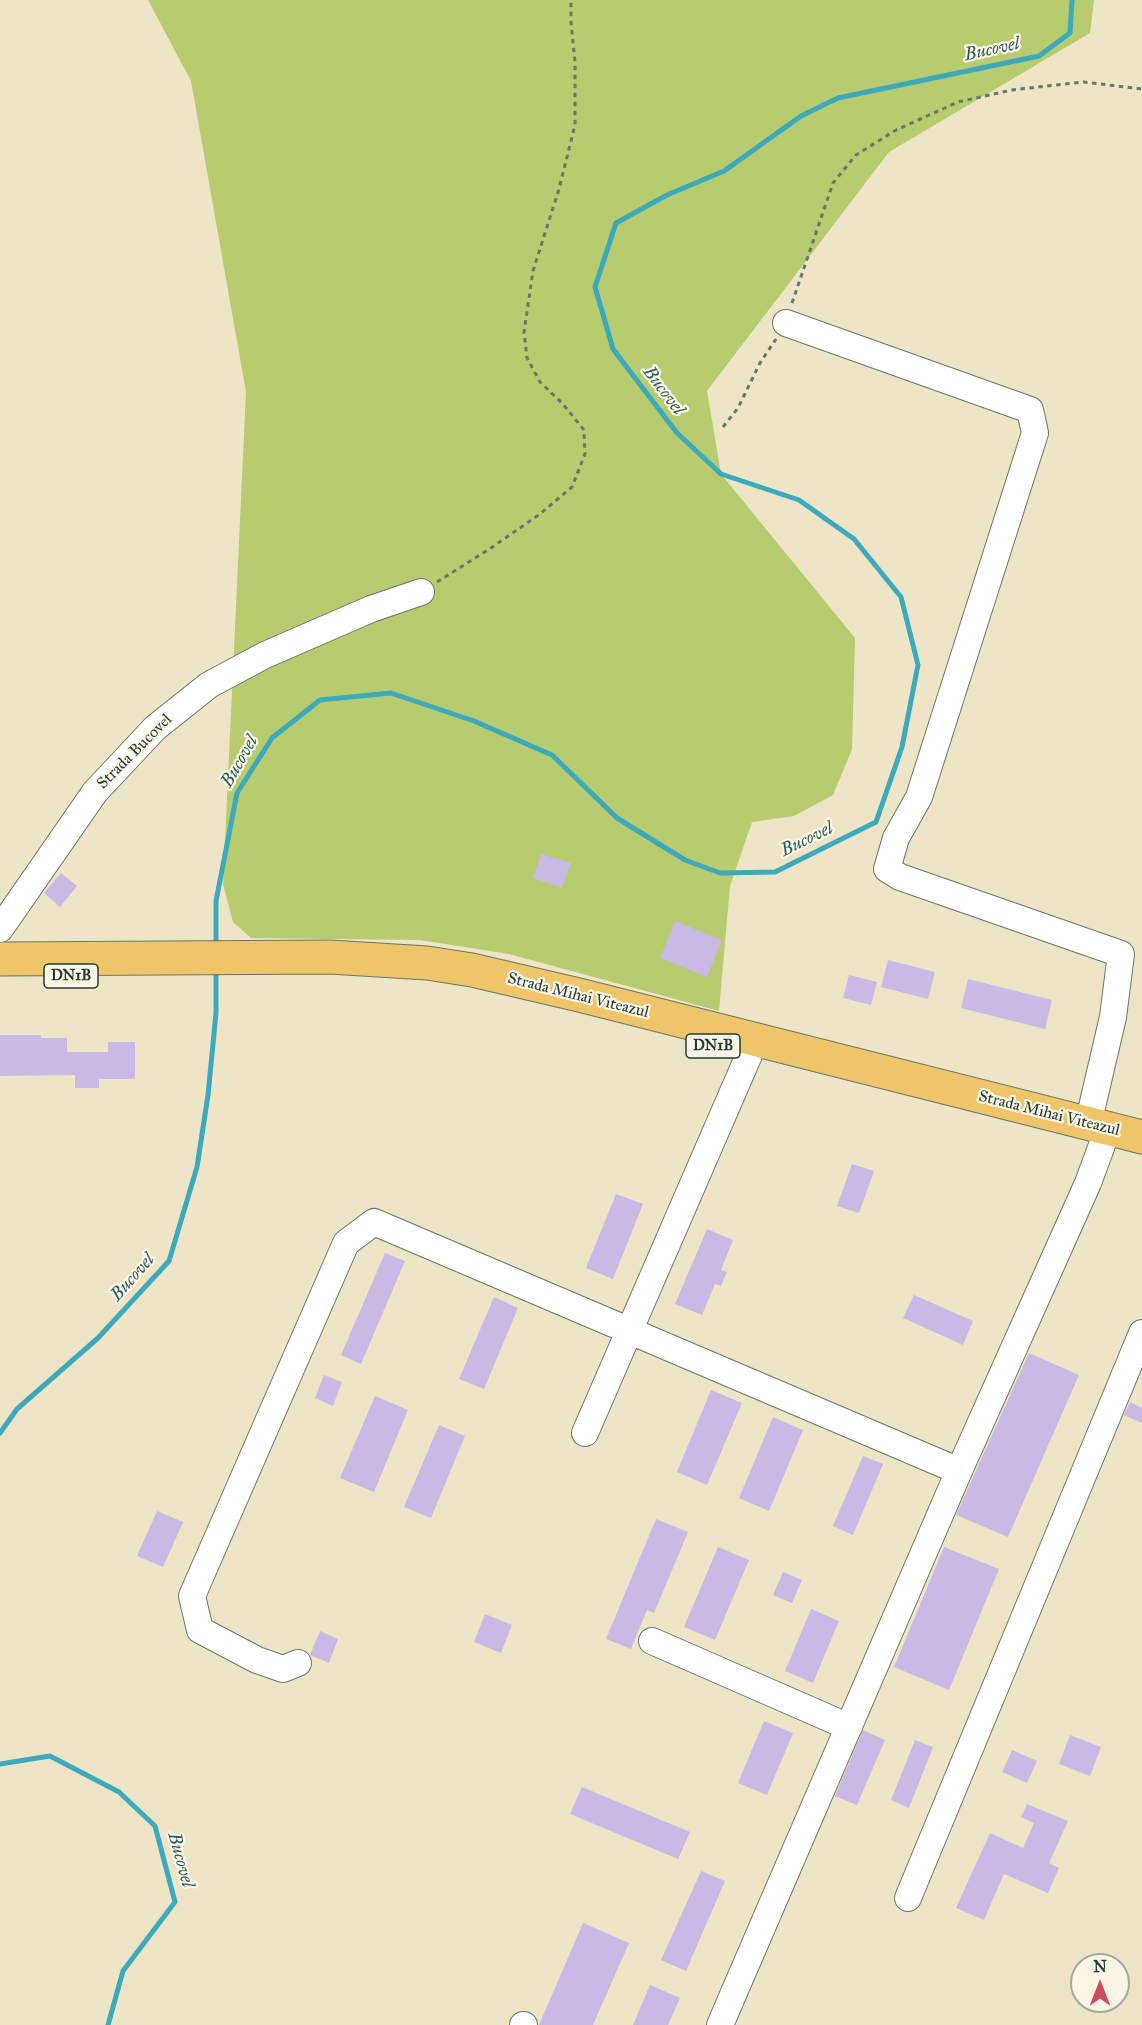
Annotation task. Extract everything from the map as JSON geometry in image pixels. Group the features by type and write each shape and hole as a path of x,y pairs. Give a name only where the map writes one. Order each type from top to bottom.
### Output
{"main road":[{"name":"Strada Mihai Viteazul","path":"0,959 141,966 276,966 386,959 472,970 579,995 1095,1135 1142,1155"},
{"name":"Strada Mihai Viteazul","path":"0,977 141,966"},
{"name":"Strada Mihai Viteazul","path":"276,966 444,984 627,1024 749,1055 1095,1135 1142,1137"}],"street":[{"path":"720,2025 959,1471 1083,1193 1095,1135 1121,954 900,877 887,869 896,838 919,797 1035,433 1030,410 786,323"},
{"name":"Strada Bucovel","path":"0,929 95,792 155,728 209,685 264,655 371,609 421,592"},
{"path":"585,1433 749,1055"},
{"path":"298,1663 283,1669 257,1660 200,1630 192,1596 346,1243 374,1222 959,1471"},
{"path":"908,1898 1142,1333"},
{"path":"652,1641 849,1727"}],"path":[{"path":"421,592 540,514 572,487 585,454 584,430 562,403 540,382 527,358 524,332 533,271 559,189 575,125 575,62 571,0"},
{"path":"723,427 738,408 760,363 786,323 833,183 856,155 896,130 958,102 1012,90 1084,82 1142,88"}],"green space":[{"path":"148,0 1094,0 1090,33 889,152 707,391 721,474 855,638 852,749 833,795 794,816 752,822 730,886 719,1011 509,954 420,940 251,938 233,922 223,884 246,392 191,81"}],"building":[{"path":"541,854 571,863 562,888 533,878"},
{"path":"61,873 77,886 60,907 44,893"},
{"path":"675,921 722,940 707,977 660,958"},
{"path":"888,960 935,972 928,999 881,987"},
{"path":"849,975 877,982 871,1005 843,998"},
{"path":"968,979 1052,1000 1045,1029 961,1008"},
{"path":"0,1035 41,1035 41,1038 67,1038 67,1052 108,1052 108,1042 135,1042 135,1079 99,1079 99,1088 75,1088 75,1075 0,1076"},
{"path":"852,1164 874,1171 859,1213 837,1206"},
{"path":"616,1194 643,1204 613,1279 586,1268"},
{"path":"707,1229 733,1240 721,1270 727,1272 721,1286 715,1284 702,1315 675,1304"},
{"path":"385,1253 405,1261 361,1364 341,1355"},
{"path":"914,1295 973,1321 963,1345 903,1318"},
{"path":"494,1297 518,1308 484,1389 459,1379"},
{"path":"1029,1353 1079,1375 1008,1537 956,1515"},
{"path":"324,1375 342,1382 333,1406 315,1398"},
{"path":"711,1390 742,1403 707,1485 677,1472"},
{"path":"375,1396 408,1410 374,1492 340,1478"},
{"path":"1130,1402 1142,1408 1142,1423 1124,1415"},
{"path":"773,1417 803,1430 769,1511 739,1498"},
{"path":"439,1425 465,1436 431,1518 404,1507"},
{"path":"863,1456 883,1464 853,1535 833,1526"},
{"path":"157,1511 183,1522 163,1567 137,1556"},
{"path":"656,1519 688,1532 654,1613 647,1610 631,1649 606,1639"},
{"path":"718,1547 749,1560 715,1640 684,1627"},
{"path":"944,1547 999,1569 949,1690 894,1667"},
{"path":"783,1572 802,1580 792,1603 773,1595"},
{"path":"811,1609 839,1621 813,1683 785,1671"},
{"path":"485,1614 512,1625 501,1653 474,1642"},
{"path":"320,1631 338,1639 329,1663 310,1655"},
{"path":"764,1721 793,1733 767,1795 738,1783"},
{"path":"863,1730 885,1740 857,1805 835,1796"},
{"path":"1070,1735 1101,1747 1090,1776 1059,1764"},
{"path":"915,1740 933,1747 909,1808 891,1800"},
{"path":"1012,1750 1037,1761 1027,1783 1002,1772"},
{"path":"582,1787 690,1832 678,1859 570,1814"},
{"path":"1027,1804 1068,1821 1049,1863 1059,1868 1048,1893 1004,1874 984,1920 956,1908 990,1833 1023,1848 1034,1823 1021,1817"},
{"path":"701,1871 725,1881 686,1971 661,1960"},
{"path":"583,1923 629,1943 593,2025 539,2025"},
{"path":"650,1985 680,1998 668,2025 633,2025"}],"waterway":[{"name":"Bucovel","path":"216,948 216,901 237,793 272,738 320,700 391,693 474,721 552,755 617,818 685,860 720,873 775,872 876,822 902,747 918,665 901,597 854,539 799,500 721,474 677,433 613,349 595,287 616,223 667,195 724,171 801,116 838,98 1039,56 1070,33 1072,0"},
{"name":"Bucovel","path":"0,1433 17,1409 98,1338 169,1261 197,1167 208,1095 216,1013 216,970"},
{"name":"Bucovel","path":"0,1764 50,1756 119,1792 155,1826 175,1902 123,1971 108,2025"}]}
